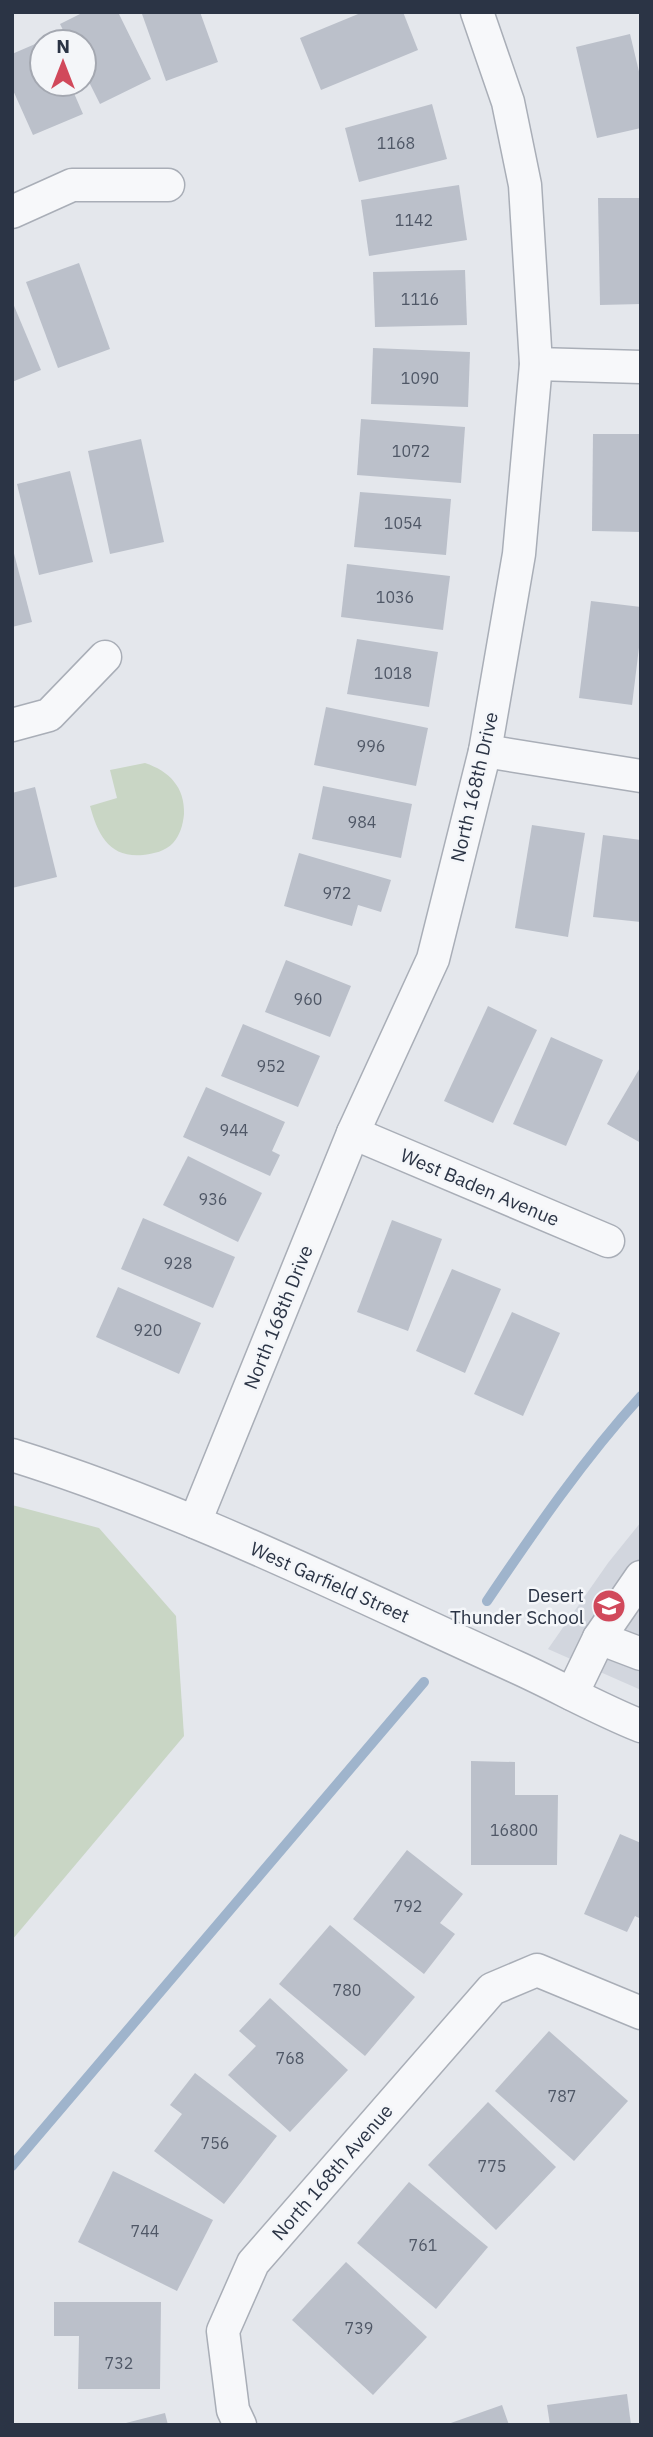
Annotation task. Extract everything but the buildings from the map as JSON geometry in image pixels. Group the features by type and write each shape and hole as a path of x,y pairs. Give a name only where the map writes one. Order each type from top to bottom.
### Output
{"street":[{"name":"North 168th Drive","path":"195,1521 352,1133 433,959 485,751 519,554 537,364 525,185 508,102 484,15"},
{"path":"12,212 72,185 168,185"},
{"path":"537,364 641,368"},
{"path":"12,725 49,715 106,657"},
{"path":"485,751 641,776"},
{"name":"West Baden Avenue","path":"352,1133 608,1241"},
{"name":"West Garfield Street","path":"12,1455 195,1521 641,1726"},
{"path":"572,1694 599,1638 641,1577"},
{"path":"599,1638 641,1654"},
{"name":"North 168th Avenue","path":"240,2425 233,2410 223,2331 253,2263 492,1989 537,1970 641,2013"}],"shaded area":[{"name":"Desert Thunder School","path":"641,1522 641,1690 548,1649 608,1563"}],"green space":[{"path":"145,763 154,766 174,781 182,796 184,818 179,833 170,846 155,853 131,855 113,848 101,835 90,806 117,798 110,770"},
{"path":"12,1505 99,1528 176,1616 184,1736 12,1940"}],"waterway":[{"path":"487,1601 579,1470 641,1396"},
{"path":"12,2166 424,1682"}],"place":[{"name":"Desert Thunder School","path":"609,1606"}]}
